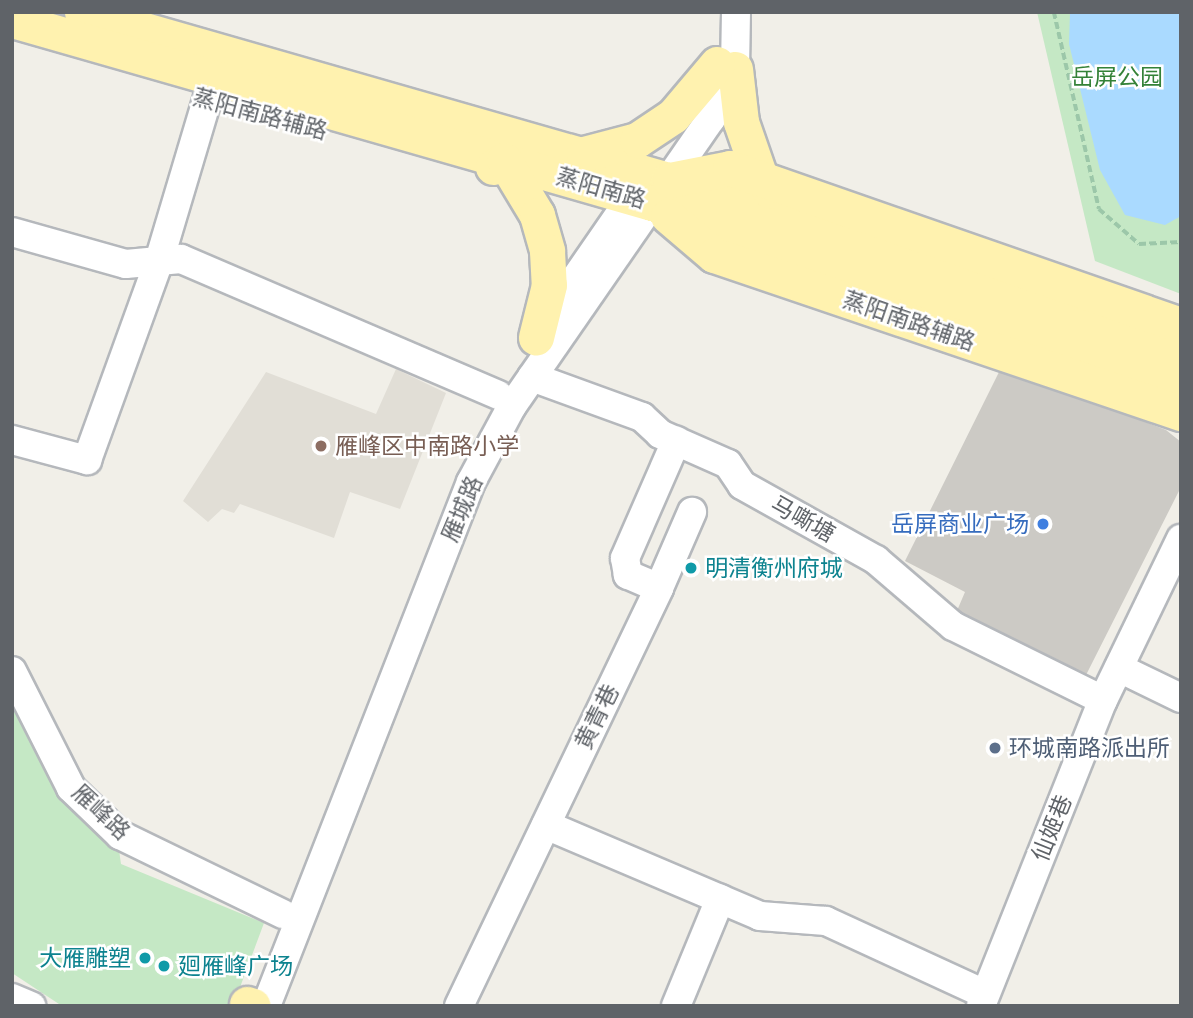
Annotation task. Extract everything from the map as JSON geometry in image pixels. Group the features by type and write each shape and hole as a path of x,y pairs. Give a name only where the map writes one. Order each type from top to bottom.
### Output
{"main road":[{"name":"蒸阳南路","path":"82,12 586,157 650,189 1181,386"},
{"path":"157,12 565,128 586,157 637,139 673,116 726,66 741,122 762,178 800,225"},
{"name":"蒸阳南路","path":"12,20 210,87 504,160 650,189 800,225 1181,352"},
{"name":"蒸阳南路辅路","path":"12,45 210,87"},
{"path":"504,160 537,215 547,251 549,285 536,337"},
{"path":"650,189 730,168 1181,325"},
{"name":"蒸阳南路辅路","path":"650,189 714,255 1181,413"}],"street":[{"name":"雁城路","path":"718,12 726,66"},
{"name":"雁城路","path":"253,1005 283,914 456,475 498,395 536,337 650,189 711,119 726,66 736,12"},
{"path":"12,440 87,460 159,261 210,87"},
{"name":"雁城路","path":"253,1005 471,482 532,377 650,189"},
{"path":"12,232 126,264 181,259 498,395"},
{"name":"马嘶塘","path":"532,377 642,417 660,434 729,464 743,485 876,559 953,626 1103,700"},
{"path":"659,589 628,575 625,558 676,441"},
{"name":"黄青巷","path":"459,1006 659,589 692,512"},
{"name":"仙姬巷","path":"983,1000 1103,700 1181,539"},
{"path":"1119,668 1181,698"},
{"name":"雁峰路","path":"12,671 71,788 120,835 283,914"},
{"path":"546,825 760,916 827,921 983,1000"},
{"path":"676,1006 720,899"},
{"path":"12,998 31,1006"}],"path":[{"path":"1054,12 1099,209 1139,244 1181,242"}],"shaded area":[{"name":"雁峰区中南路小学","path":"396,369 446,393 400,509 350,492 334,538 240,504 234,513 222,509 208,522 183,501 266,372 376,414"}],"green space":[{"name":"岳屏公园","path":"1037,12 1181,12 1181,294 1095,261"},
{"path":"12,706 59,786 119,850 121,864 264,923 233,1006 62,1006 12,973"}],"water":[{"name":"岳屏公园","path":"1070,12 1181,12 1181,216 1165,225 1125,215 1100,170 1069,44"}],"building":[{"name":"岳屏商业广场","path":"1002,366 1166,430 1181,442 1181,487 1084,679 956,613 965,592 905,561"}],"place":[{"name":"雁峰区中南路小学","path":"321,446"},
{"name":"岳屏商业广场","path":"1043,524"},
{"name":"明清衡州府城","path":"691,568"},
{"name":"环城南路派出所","path":"995,748"},
{"name":"大雁雕塑","path":"145,958"},
{"name":"廻雁峰广场","path":"164,966"}]}
